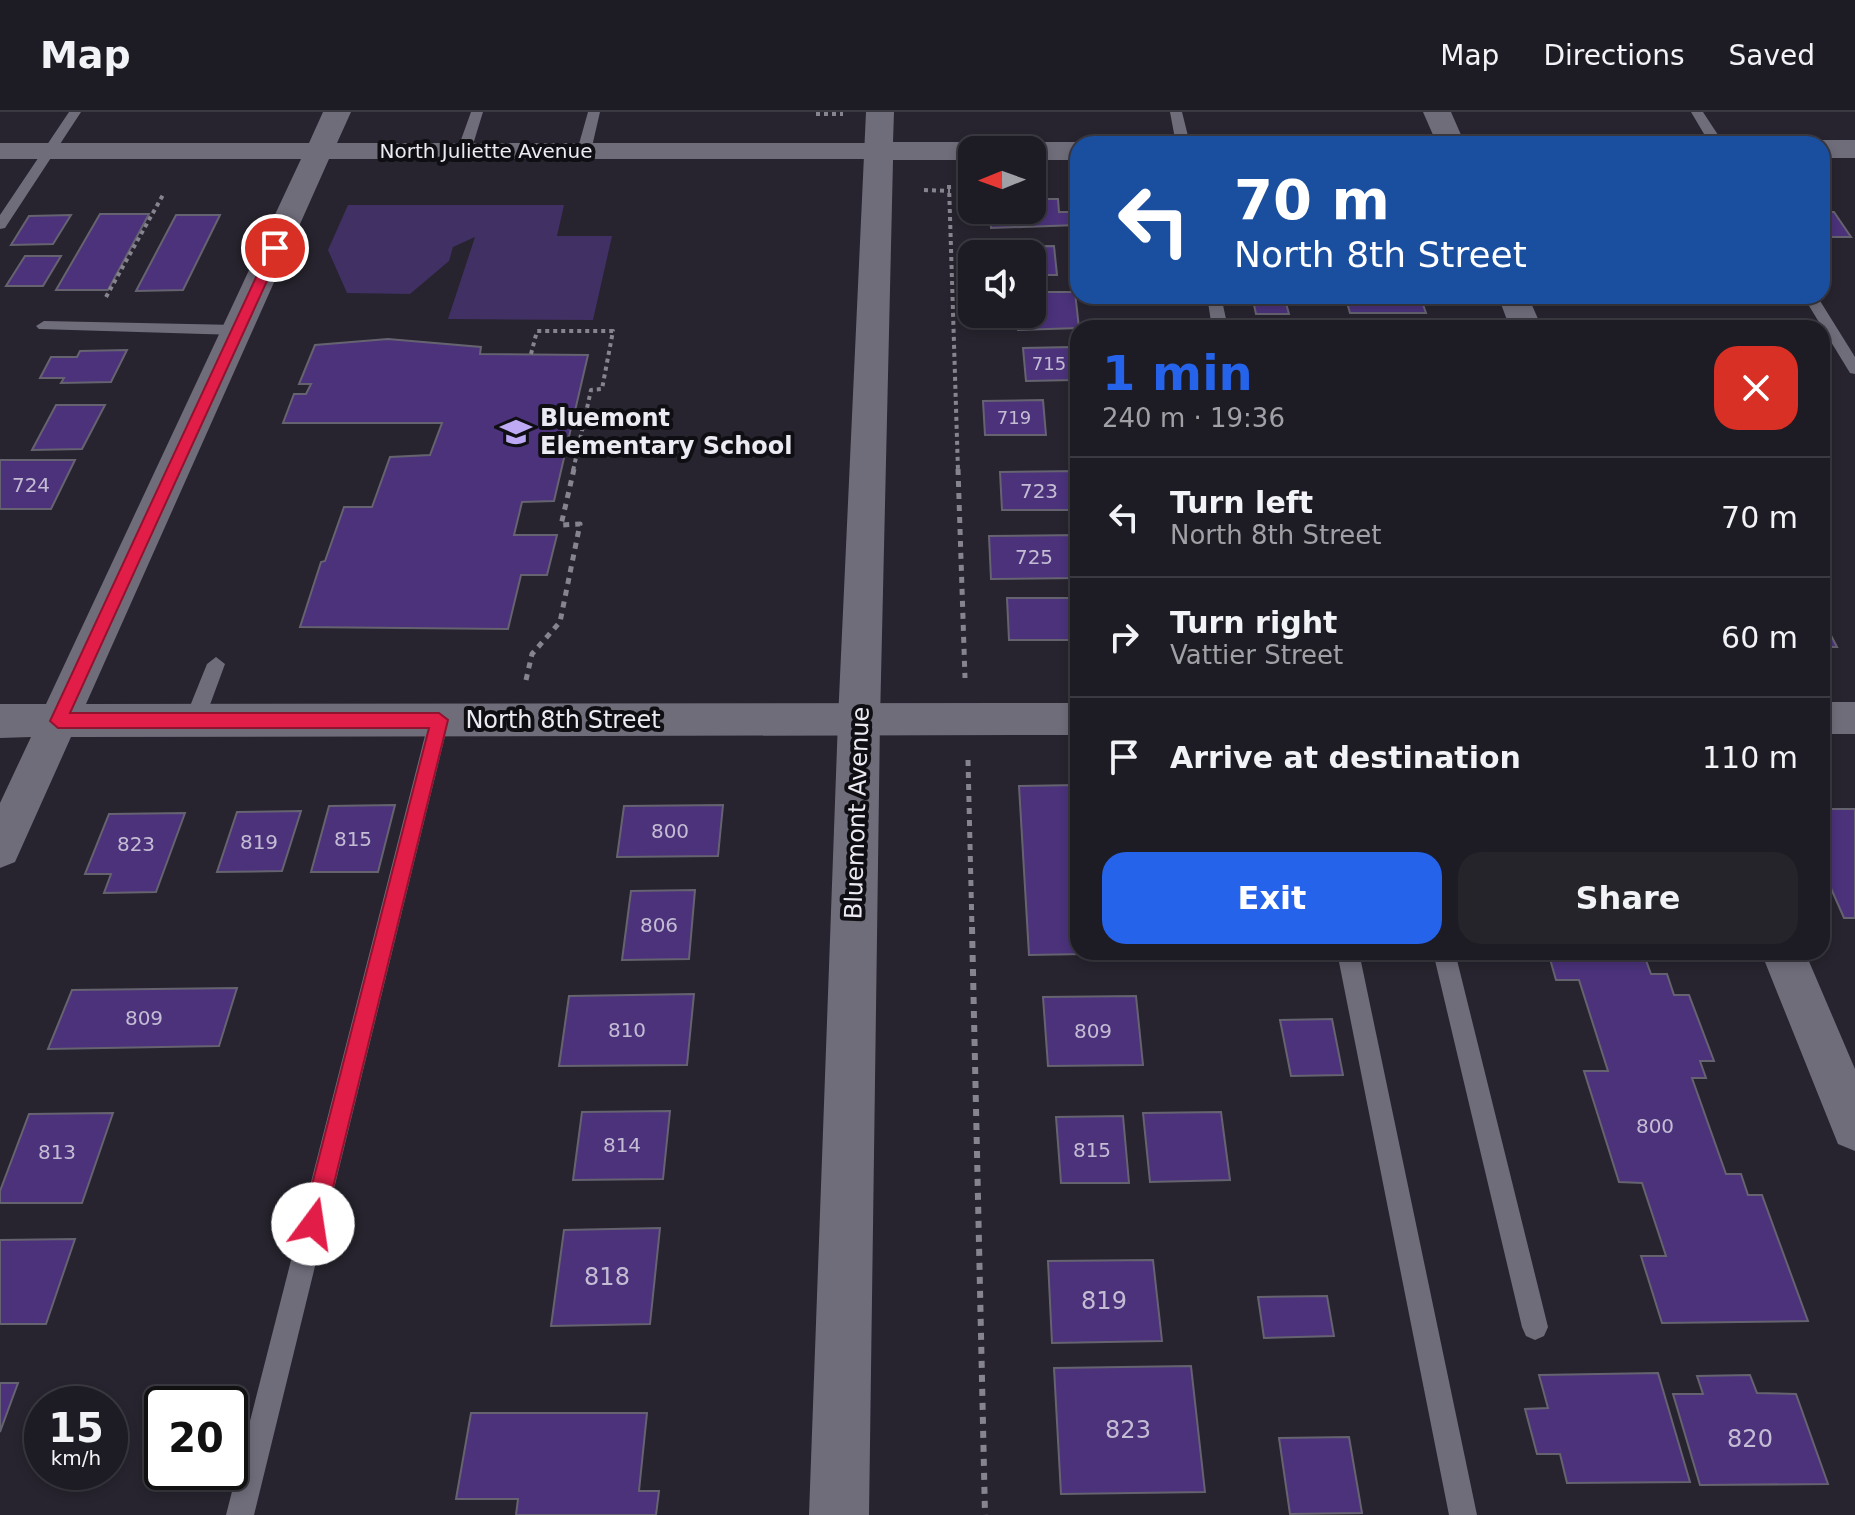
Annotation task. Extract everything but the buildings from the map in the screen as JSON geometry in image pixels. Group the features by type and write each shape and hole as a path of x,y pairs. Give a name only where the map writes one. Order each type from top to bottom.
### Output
{"main road":[{"name":"North Juliette Avenue","path":"880,132 958,148"},
{"name":"Bluemont Avenue","path":"839,1515 859,720 880,132"},
{"path":"1830,149 1855,149"},
{"path":"1046,151 1070,151"}],"street":[{"path":"0,849 337,112"},
{"path":"1437,112 1448,136"},
{"name":"North Juliette Avenue","path":"0,151 584,151 880,132"},
{"path":"1830,718 1855,718"},
{"name":"North 8th Street","path":"0,721 1070,719"},
{"path":"1786,960 1855,1127"}],"lane":[{"path":"0,225 75,112"},
{"path":"464,151 477,112"},
{"path":"584,151 594,112"},
{"path":"1176,112 1181,136"},
{"path":"1697,112 1712,136"},
{"path":"44,326 237,330"},
{"path":"1830,328 1855,369"},
{"path":"194,721 216,664"},
{"path":"240,1515 439,720"},
{"path":"1350,960 1463,1515"},
{"path":"1446,960 1535,1327"}],"path":[{"path":"816,114 844,114"},
{"path":"948,173 966,720 985,1515"},
{"path":"924,190 950,191"},
{"path":"90,327 164,193"},
{"path":"518,720 532,654 560,622 580,524 561,525 591,390 602,389 613,331 537,331 531,354"}],"shaded area":[{"path":"348,205 564,205 557,236 612,236 593,320 448,319 475,237 453,247 449,261 410,294 347,293 328,250"}],"place":[{"name":"Bluemont Elementary School","path":"516,432"}],"route":[{"path":"275,248 58,721 439,720 313,1224"}]}
